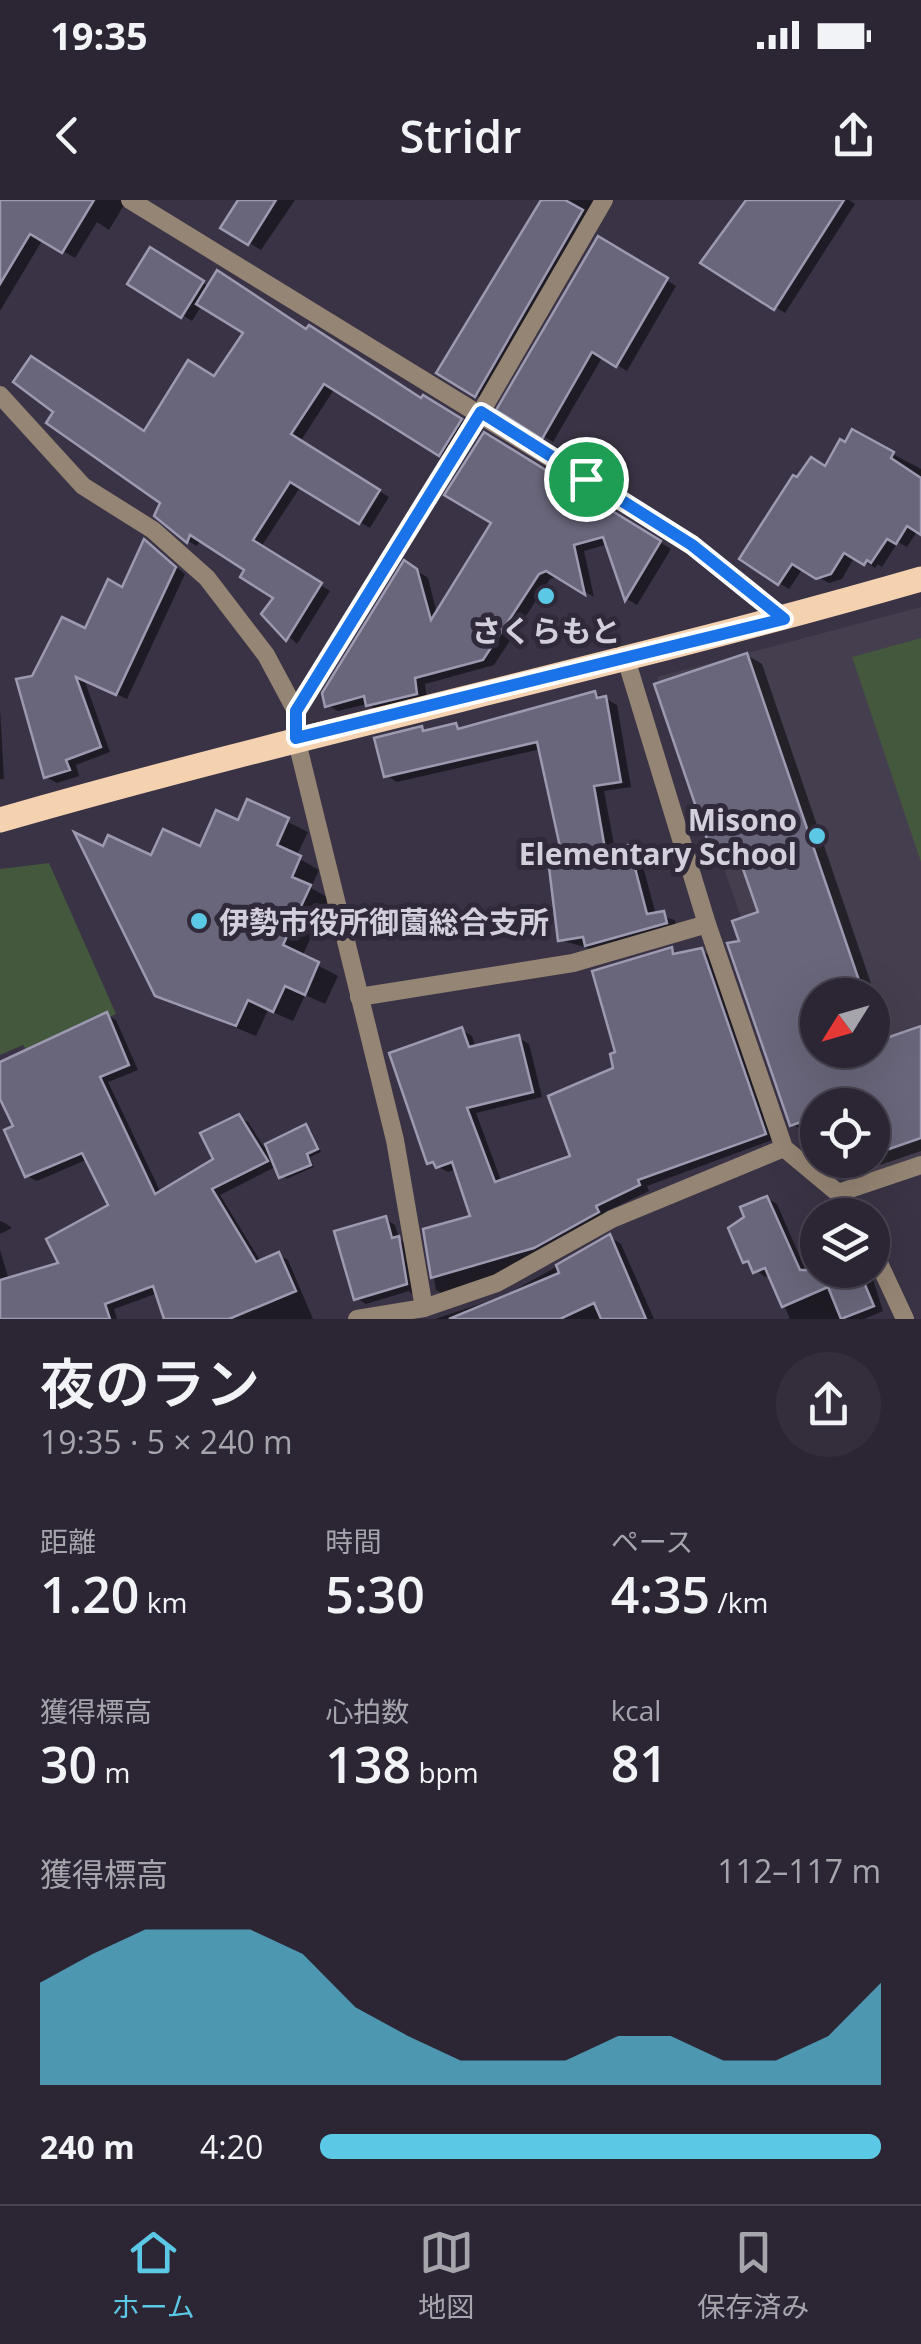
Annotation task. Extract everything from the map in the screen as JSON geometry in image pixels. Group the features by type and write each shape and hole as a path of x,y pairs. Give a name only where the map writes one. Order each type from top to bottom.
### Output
{"main road":[{"path":"0,820 296,738 626,660 921,579"}],"street":[{"path":"130,200 692,545 784,619"},
{"path":"296,711 481,412 604,200"},
{"path":"0,395 83,486 154,530 207,578 266,655 296,711 296,738 395,1140 424,1308"},
{"path":"626,660 706,924 784,1148 841,1198"},
{"path":"359,996 573,963 706,924"},
{"path":"357,1319 424,1308 497,1283 612,1220 784,1148"},
{"path":"838,1193 921,1166"},
{"path":"890,1286 906,1319"}],"shaded area":[{"name":"Misono Elementary School","path":"921,607 921,1157 890,1168 890,1088 801,1088 657,677"}],"green space":[{"path":"921,638 921,862 852,657"},
{"path":"49,863 116,1014 27,1051 23,1045 0,1055 0,869"}],"building":[{"path":"0,200 94,200 62,253 30,234 0,284"},
{"path":"238,200 276,200 248,245 220,228"},
{"path":"541,200 565,200 583,210 475,397 436,373"},
{"path":"746,200 844,200 774,310 700,263"},
{"path":"598,236 668,278 616,367 592,352 542,439 496,410"},
{"path":"150,247 204,281 181,318 127,284"},
{"path":"217,270 306,329 309,325 421,398 423,395 462,419 439,456 324,384 291,434 380,490 359,524 290,482 253,540 322,583 286,641 261,614 273,598 240,577 244,570 190,535 187,543 154,516 160,503 46,423 53,412 13,382 31,356 144,431 188,360 214,376 243,333 196,304"},
{"path":"852,429 894,452 891,458 921,478 921,535 907,526 896,544 887,539 871,563 867,560 864,565 844,553 831,574 816,579 792,564 778,585 739,559 793,475 797,477 811,457 825,466 840,439 845,442"},
{"path":"484,432 661,541 625,601 603,537 574,545 585,595 546,571 539,574 483,660 415,678 417,694 366,706 364,696 325,707 322,693 404,560 417,569 431,620 491,523 444,495"},
{"path":"144,539 176,567 116,695 76,677 101,747 66,760 70,770 44,778 16,679 32,676 62,617 85,628 108,579 122,587"},
{"path":"747,653 858,978 800,978 800,1068 890,1068 890,1037 921,1026 921,1138 890,1149 890,1088 800,1088 800,1122 790,1126 727,943 739,941 732,921 758,912 734,843 711,851 654,684"},
{"path":"595,691 597,698 606,696 621,782 594,786 605,849 629,845 647,914 664,911 667,923 585,946 583,937 558,941 548,859 562,856 537,742 384,777 374,738 422,726 423,731 456,723 458,729"},
{"path":"247,799 289,818 277,845 301,856 292,877 311,885 283,945 319,962 305,995 285,986 273,1012 248,1000 236,1026 155,996 74,832 103,846 108,835 151,855 163,829 200,846 216,810 238,820"},
{"path":"672,947 673,954 702,948 766,1134 638,1180 640,1185 596,1206 599,1212 534,1248 431,1278 423,1229 470,1216 452,1162 436,1168 433,1162 427,1164 389,1053 462,1027 469,1047 519,1035 533,1092 467,1108 495,1182 570,1156 548,1096 613,1068 610,1054 615,1052 592,971"},
{"path":"107,1012 129,1065 100,1077 155,1194 213,1159 200,1133 239,1114 268,1161 212,1189 256,1262 279,1252 296,1291 229,1319 164,1319 153,1286 105,1304 110,1319 0,1319 0,1280 58,1263 46,1239 108,1205 82,1153 25,1177 4,1130 13,1126 0,1099 0,1062"},
{"path":"306,1124 318,1149 307,1154 311,1165 279,1178 265,1144"},
{"path":"767,1196 800,1270 800,1288 826,1288 782,1307 765,1268 753,1273 748,1261 743,1263 728,1228 744,1217 740,1207"},
{"path":"386,1216 392,1238 399,1236 407,1284 354,1300 334,1231"},
{"path":"610,1234 646,1319 601,1319 594,1303 560,1319 449,1319 559,1273 556,1265"},
{"path":"828,1288 866,1288 874,1306 841,1319"}],"place":[{"name":"さくらもと","path":"546,596"},
{"name":"Misono Elementary School","path":"817,836"},
{"name":"伊勢市役所御薗総合支所","path":"199,921"}],"route":[{"path":"481,412 586,479 692,545 784,619 296,738 296,711 481,412"}]}
